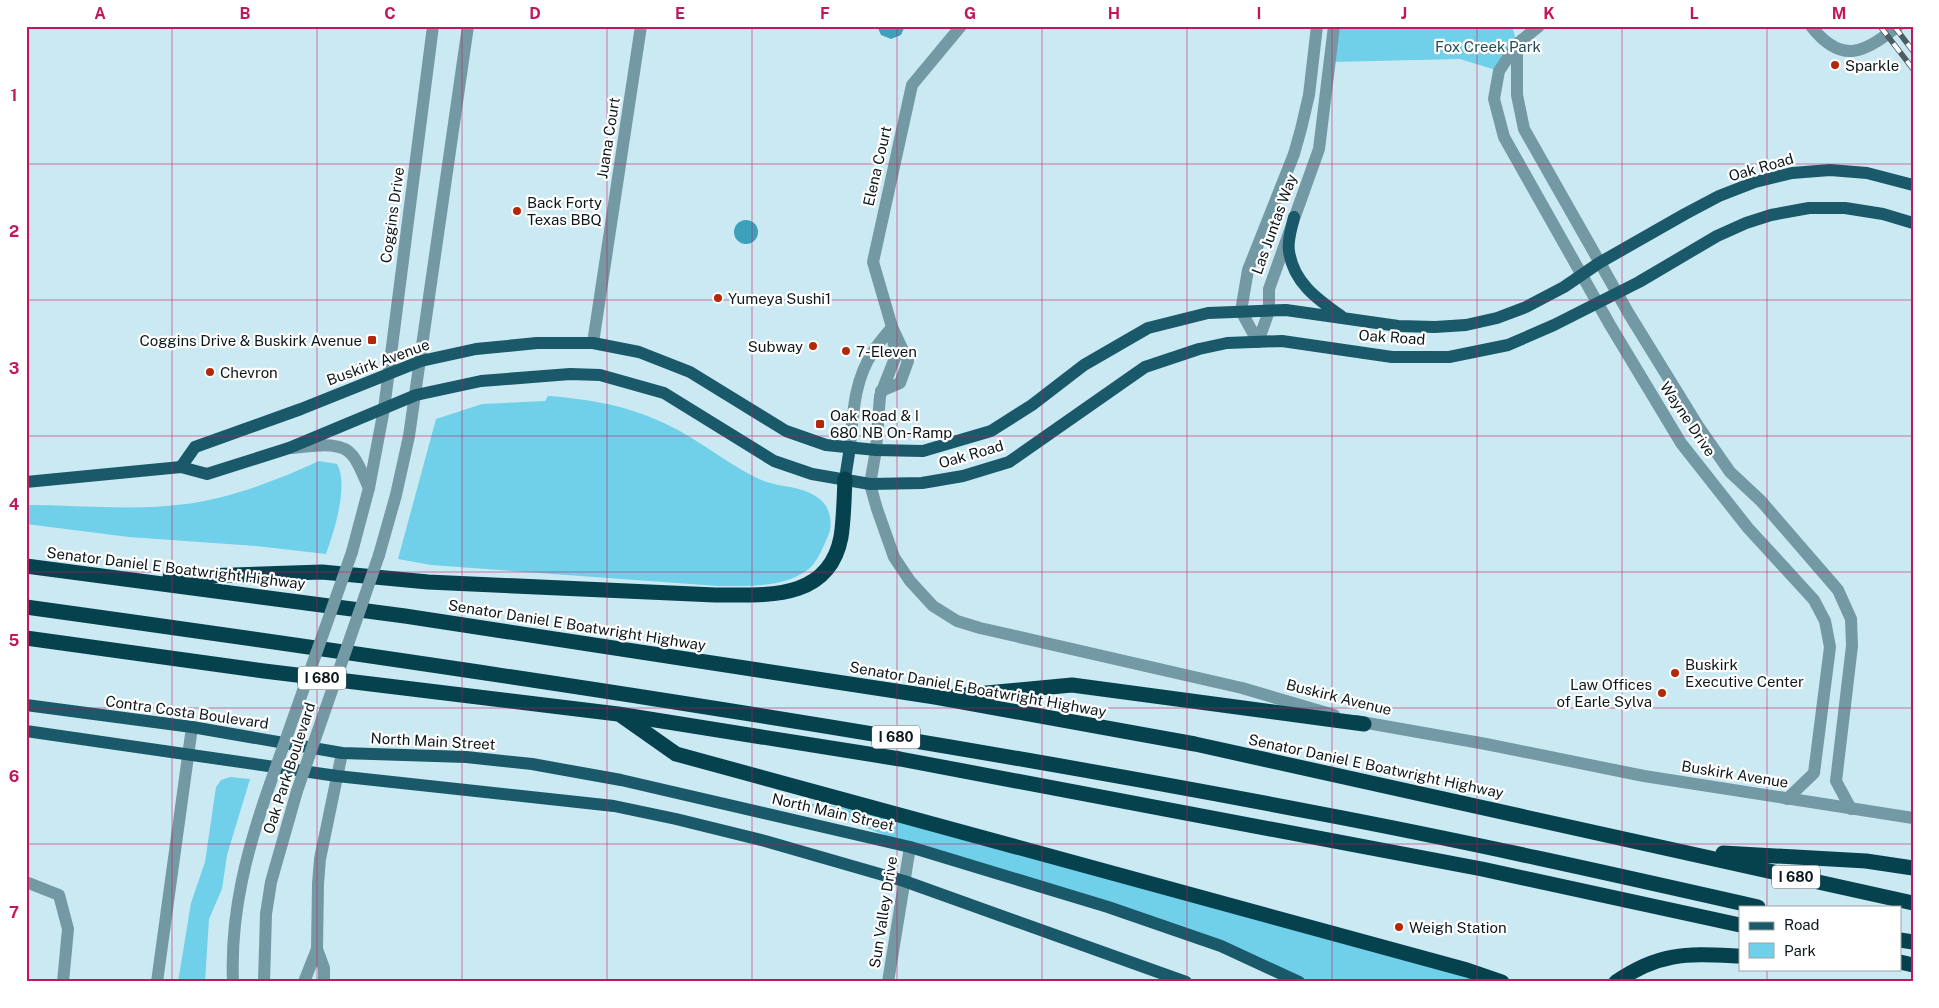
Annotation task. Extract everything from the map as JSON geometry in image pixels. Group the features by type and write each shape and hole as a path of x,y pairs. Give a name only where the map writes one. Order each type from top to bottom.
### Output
{"highway":[{"path":"126,578 322,572 428,582 706,594 759,595 790,592 815,582 831,562 840,539 845,479"},
{"name":"Senator Daniel E Boatwright Highway","path":"26,566 405,616 935,697 1195,744 1913,902"},
{"name":"I 680","path":"26,607 478,671 861,731 1332,816 1753,906"},
{"name":"I 680","path":"26,638 264,671 618,714 900,759 1482,869 1739,925"},
{"path":"935,697 1072,685 1364,724"},
{"path":"618,714 676,754 1500,981"},
{"path":"1679,851 1866,860 1913,868"},
{"path":"1616,982 1633,970 1667,956 1739,956"}],"main road":[{"name":"Oak Road","path":"876,450 923,450 991,431 1032,405 1084,365 1148,328 1208,313 1286,310 1398,326 1435,328 1466,325 1497,318 1555,293 1599,263 1702,205 1737,188 1773,177 1811,171 1848,171 1885,177 1913,185"},
{"name":"Oak Road","path":"870,484 922,483 962,476 1009,462 1145,367 1199,349 1228,343 1282,341 1392,356 1449,357 1508,344 1554,325 1734,228 1790,210 1845,208 1883,214 1913,223"},
{"path":"1294,216 1288,250 1298,279 1313,295 1343,318"},
{"name":"Buskirk Avenue","path":"181,467 195,446 300,409 421,361 476,349 537,342 593,343 639,352 682,369 786,431 826,445 876,450"},
{"path":"26,482 181,467 207,474 289,448 416,395 481,381 570,374 600,375 664,393 774,461 812,474 870,484"},
{"path":"845,479 850,447"},
{"name":"Contra Costa Boulevard","path":"26,706 192,727 342,753"},
{"path":"26,731 189,753 337,776 614,806 765,841 904,881 1186,982"},
{"name":"North Main Street","path":"342,753 466,757 532,764 621,780 910,847 1108,908 1221,946 1300,982"}],"street":[{"name":"Coggins Drive","path":"384,409 433,26"},
{"path":"416,395 468,26"},
{"name":"Juana Court","path":"593,343 641,26"},
{"name":"Elena Court","path":"876,450 881,391 894,358 892,327 873,262 882,214 912,85 961,26"},
{"name":"Las Juntas Way","path":"1240,311 1248,270 1301,129 1309,95 1317,26"},
{"name":"Las Juntas Way","path":"1258,342 1269,311 1269,289 1319,149 1334,26"},
{"name":"Wayne Drive","path":"1539,26 1517,44 1499,71 1494,99 1504,137 1597,303 1681,443 1748,528 1814,600 1825,621 1830,647 1814,773 1786,799"},
{"path":"1811,26 1827,43 1835,48 1850,51 1872,46 1898,26"},
{"name":"Wayne Drive","path":"1517,44 1517,95 1524,129 1616,293 1698,426 1730,472 1761,501 1838,590 1850,619 1852,646 1836,782 1852,809"},
{"path":"1240,311 1258,342"},
{"path":"850,447 854,401 858,387 872,352 892,327"},
{"name":"Oak Park Boulevard","path":"264,982 266,914 270,882 297,791 379,556 396,495 416,395"},
{"name":"Oak Park Boulevard","path":"233,982 232,951 235,912 256,823 352,552 369,488 384,409"},
{"path":"289,448 323,446 346,449 353,455 369,488"},
{"name":"Buskirk Avenue","path":"876,450 870,484 884,535 910,580 933,606 957,621 980,628 1242,688 1364,724 1486,744 1644,776 1913,818"},
{"path":"156,978 192,727"},
{"path":"304,982 317,949 320,859 342,753"},
{"name":"Sun Valley Drive","path":"888,982 910,847"},
{"path":"26,882 59,896 68,929 63,982"},
{"path":"317,949 324,968 324,982"}],"green space":[{"name":"Fox Creek Park","path":"1334,26 1512,26 1517,44 1499,71 1460,59 1331,62"},
{"path":"548,396 610,404 654,418 680,431 759,479 799,489 815,496 825,505 831,523 830,532 822,550 810,568 796,577 786,581 752,586 718,586 431,565 398,559 436,419 482,404 545,401"},
{"path":"319,461 337,464 341,484 339,509 326,554 256,546 129,537 26,524 26,505 147,507 186,504 254,487"},
{"path":"230,777 250,779 227,855 222,889 209,919 205,982 178,982 191,903 205,862 216,787 221,780"},
{"path":"800,802 893,814 1499,982 1302,982 1221,946 910,845"}],"shaded area":[{"path":"877,26 905,26 901,35 891,39 881,35"},
{"path":"746,220 751,221 757,227 757,237 751,243 746,244 741,243 735,237 734,232 735,227 741,221"}],"railway":[{"path":"1880,26 1913,69"},
{"path":"1894,26 1913,51"}],"place":[{"name":"Sparkle","path":"1835,65"},
{"name":"Back Forty Texas BBQ","path":"517,211"},
{"name":"Yumeya Sushi1","path":"718,298"},
{"name":"Coggins Drive & Buskirk Avenue","path":"372,340"},
{"name":"Subway","path":"813,346"},
{"name":"7-Eleven","path":"846,351"},
{"name":"Chevron","path":"210,372"},
{"name":"Oak Road & I 680 NB On-Ramp","path":"820,424"},
{"name":"Buskirk Executive Center","path":"1675,673"},
{"name":"Law Offices of Earle Sylva","path":"1662,693"},
{"name":"Weigh Station","path":"1399,927"}]}
